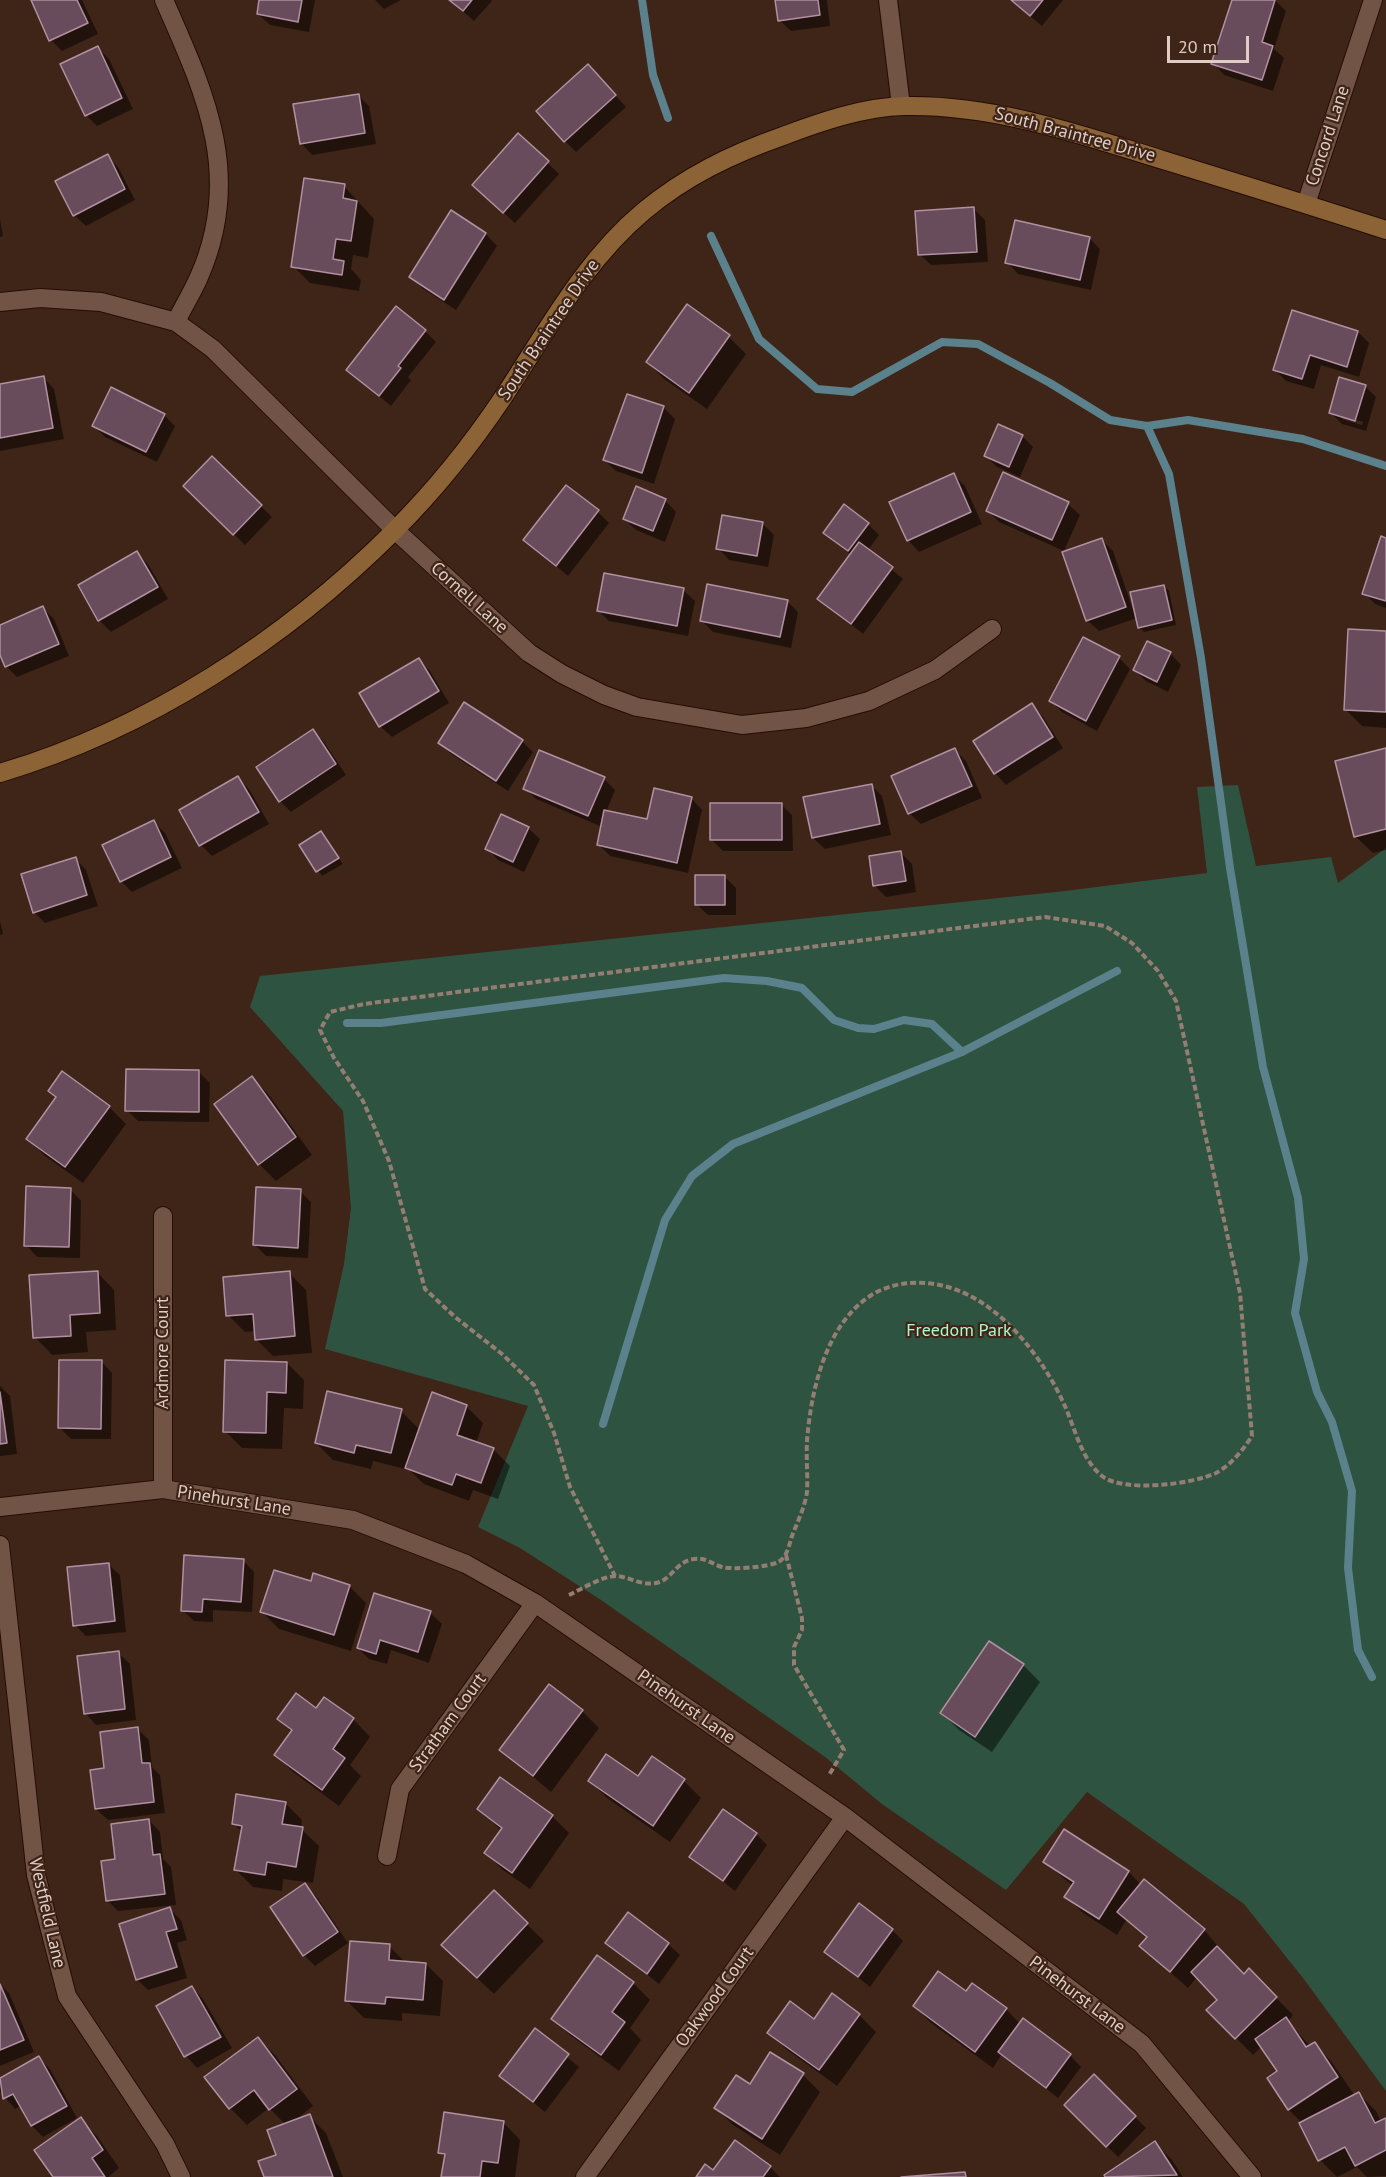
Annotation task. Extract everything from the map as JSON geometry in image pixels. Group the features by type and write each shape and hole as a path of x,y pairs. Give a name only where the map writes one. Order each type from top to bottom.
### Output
{"street":[{"path":"164,0 201,83 216,136 219,163 218,195 208,251 199,277 176,322"},
{"path":"888,0 901,106"},
{"name":"Concord Lane","path":"1306,204 1373,0"},
{"name":"South Braintree Drive","path":"0,773 94,737 164,704 286,627 340,582 395,530 478,433 594,262 645,210 715,163 758,145 844,116 901,106 987,111 1077,133 1386,230"},
{"name":"Cornell Lane","path":"0,302 40,298 101,302 176,322 213,349 395,530 529,653 562,674 604,695 637,707 742,725 806,718 869,701 935,670 992,629"},
{"name":"Ardmore Court","path":"163,1216 163,1489"},
{"name":"Pinehurst Lane","path":"0,1507 163,1489 353,1520 466,1564 535,1603 845,1817 1142,2044 1252,2177"},
{"name":"Westfield Lane","path":"0,1545 36,1875 67,1996 165,2144 181,2177"},
{"name":"Stratham Court","path":"387,1856 400,1790 535,1603"},
{"name":"Oakwood Court","path":"585,2177 845,1817"}],"path":[{"path":"568,1595 615,1576 646,1583 658,1583 667,1577 677,1565 693,1559 706,1559 721,1567 733,1569 778,1563 786,1555 807,1495 807,1441 816,1378 837,1333 854,1307 882,1288 912,1283 944,1286 972,1298 1012,1326 1038,1357 1064,1404 1081,1446 1103,1477 1137,1486 1174,1485 1217,1472 1241,1453 1252,1436 1240,1293 1176,1001 1158,971 1132,943 1106,926 1045,917 364,1004 330,1012 320,1030 334,1058 363,1101 389,1161 425,1288 455,1317 502,1354 534,1385 554,1433 570,1486 615,1576"},
{"path":"786,1555 802,1618 802,1630 795,1647 794,1665 804,1686 844,1750 829,1775"}],"green space":[{"name":"Freedom Park","path":"1238,785 1256,866 1331,857 1338,883 1386,848 1386,2091 1303,1978 1244,1904 1087,1792 1006,1890 882,1804 825,1757 601,1600 520,1548 478,1527 528,1406 325,1349 344,1264 351,1208 343,1111 250,1007 260,976 1065,891 1207,873 1197,787"}],"building":[{"path":"31,0 77,0 88,23 49,41"},
{"path":"259,0 302,0 298,22 257,14"},
{"path":"449,0 472,0 463,11"},
{"path":"775,0 818,0 820,15 778,21"},
{"path":"1011,0 1043,0 1030,16"},
{"path":"1232,0 1275,0 1262,42 1273,46 1262,80 1211,64"},
{"path":"98,46 122,98 85,116 60,64"},
{"path":"588,64 616,95 564,142 536,111"},
{"path":"359,94 365,133 300,144 293,104"},
{"path":"518,133 549,161 503,213 472,185"},
{"path":"108,154 125,189 73,216 55,181"},
{"path":"304,178 345,184 343,198 357,201 351,241 336,239 333,259 344,261 342,275 291,267"},
{"path":"974,207 977,252 918,255 915,211"},
{"path":"451,210 486,233 444,300 409,277"},
{"path":"1015,220 1090,237 1080,280 1005,263"},
{"path":"687,304 730,335 689,393 646,362"},
{"path":"396,306 426,330 398,366 401,368 379,396 346,370"},
{"path":"1292,310 1358,331 1347,367 1310,355 1302,379 1273,370"},
{"path":"44,376 53,428 0,438 0,384"},
{"path":"1339,377 1366,385 1355,421 1329,413"},
{"path":"111,387 165,414 146,452 92,426"},
{"path":"627,394 664,406 642,473 603,460"},
{"path":"998,424 1023,435 1009,467 984,456"},
{"path":"212,456 262,505 233,535 183,486"},
{"path":"1003,472 1069,502 1052,540 986,511"},
{"path":"954,473 971,512 907,541 889,502"},
{"path":"566,485 599,510 556,566 523,540"},
{"path":"636,486 666,499 653,531 623,519"},
{"path":"844,504 869,523 848,551 823,533"},
{"path":"722,515 763,522 757,556 716,549"},
{"path":"1381,536 1386,538 1386,601 1362,594"},
{"path":"1102,538 1126,607 1086,621 1062,552"},
{"path":"859,542 893,567 851,624 817,599"},
{"path":"137,551 158,587 98,621 78,585"},
{"path":"604,573 684,588 677,626 597,611"},
{"path":"707,584 788,600 780,637 700,621"},
{"path":"1164,585 1172,620 1138,628 1130,592"},
{"path":"43,606 59,644 5,667 0,655 0,625"},
{"path":"1348,629 1386,631 1386,712 1344,710"},
{"path":"1083,637 1120,656 1086,721 1049,701"},
{"path":"1147,641 1171,652 1157,682 1133,670"},
{"path":"419,658 439,691 379,727 359,693"},
{"path":"464,702 523,740 496,781 438,743"},
{"path":"1032,703 1053,737 994,774 973,741"},
{"path":"313,729 336,764 279,802 256,767"},
{"path":"955,748 972,786 908,814 891,776"},
{"path":"1386,748 1386,829 1354,837 1335,761"},
{"path":"539,750 605,777 588,816 523,789"},
{"path":"238,776 259,812 199,846 179,810"},
{"path":"872,784 880,824 812,838 803,797"},
{"path":"654,788 692,797 677,863 597,845 604,810 647,819"},
{"path":"710,803 782,803 782,840 710,840"},
{"path":"501,814 529,827 513,862 485,849"},
{"path":"154,820 171,857 120,882 102,845"},
{"path":"321,831 339,858 316,872 299,845"},
{"path":"901,851 906,881 873,886 869,856"},
{"path":"76,857 87,895 33,913 21,874"},
{"path":"695,875 725,875 725,905 695,905"},
{"path":"126,1069 199,1070 199,1112 125,1111"},
{"path":"62,1071 110,1106 65,1167 26,1139 56,1097 48,1091"},
{"path":"252,1076 296,1137 258,1165 214,1104"},
{"path":"26,1186 71,1188 69,1247 24,1246"},
{"path":"256,1187 301,1189 298,1248 253,1245"},
{"path":"98,1271 100,1313 70,1315 71,1336 33,1338 29,1275"},
{"path":"290,1271 295,1336 255,1340 253,1314 226,1316 223,1277"},
{"path":"59,1360 102,1360 101,1429 58,1428"},
{"path":"225,1360 287,1362 286,1393 267,1392 266,1433 223,1432"},
{"path":"327,1391 402,1409 391,1453 356,1445 354,1453 315,1443"},
{"path":"0,1392 7,1443 0,1444"},
{"path":"432,1392 467,1405 457,1435 494,1448 481,1483 456,1474 452,1485 405,1468"},
{"path":"184,1555 244,1559 241,1602 203,1599 202,1612 181,1611"},
{"path":"109,1563 115,1621 73,1626 67,1567"},
{"path":"274,1570 311,1581 313,1573 350,1585 334,1635 260,1612"},
{"path":"374,1593 431,1611 418,1652 380,1640 376,1654 357,1648"},
{"path":"989,1641 1024,1664 975,1737 940,1713"},
{"path":"119,1651 125,1709 84,1714 77,1656"},
{"path":"549,1684 583,1710 533,1776 499,1750"},
{"path":"296,1693 316,1708 324,1697 354,1718 333,1749 345,1758 322,1790 274,1755 292,1730 277,1719"},
{"path":"138,1727 142,1763 150,1763 154,1802 95,1809 90,1770 104,1768 100,1732"},
{"path":"606,1754 638,1776 652,1756 685,1779 653,1826 588,1781"},
{"path":"500,1777 553,1815 512,1873 484,1853 502,1828 477,1809"},
{"path":"236,1794 286,1802 282,1824 303,1827 296,1867 267,1862 265,1875 234,1870 242,1826 232,1824"},
{"path":"723,1809 757,1833 723,1881 689,1857"},
{"path":"149,1819 153,1855 160,1854 165,1894 106,1901 101,1861 115,1859 111,1824"},
{"path":"1064,1829 1129,1871 1099,1919 1064,1897 1074,1882 1043,1862"},
{"path":"1144,1879 1205,1929 1170,1972 1139,1946 1147,1937 1117,1912"},
{"path":"305,1883 338,1932 303,1956 270,1907"},
{"path":"494,1890 528,1923 477,1978 441,1945"},
{"path":"859,1903 893,1929 858,1977 824,1952"},
{"path":"170,1907 177,1929 166,1932 177,1967 136,1980 119,1924"},
{"path":"628,1912 669,1943 647,1974 605,1943"},
{"path":"350,1941 390,1944 389,1960 426,1963 423,2000 386,1997 385,2004 345,2001"},
{"path":"1217,1946 1244,1974 1249,1968 1277,1997 1235,2039 1206,2010 1217,2000 1191,1972"},
{"path":"597,1955 634,1982 612,2012 625,2022 601,2055 551,2019"},
{"path":"938,1971 966,1991 972,1983 1007,2008 975,2052 913,2006"},
{"path":"0,1984 24,2040 0,2050"},
{"path":"192,1986 221,2037 184,2057 156,2006"},
{"path":"832,1993 860,2014 819,2070 767,2033 790,2001 814,2019"},
{"path":"1286,2017 1306,2047 1315,2042 1338,2077 1288,2110 1267,2078 1277,2071 1255,2039"},
{"path":"1023,2018 1071,2054 1046,2088 998,2052"},
{"path":"535,2028 569,2054 533,2102 499,2076"},
{"path":"258,2037 297,2089 269,2110 254,2090 229,2109 204,2077"},
{"path":"770,2052 804,2073 762,2139 714,2108 736,2075 750,2084"},
{"path":"39,2056 67,2106 31,2126 13,2094 3,2099 0,2078"},
{"path":"1094,2074 1136,2116 1106,2147 1064,2105"},
{"path":"1359,2092 1375,2123 1386,2118 1386,2150 1355,2166 1345,2147 1318,2161 1299,2123"},
{"path":"444,2112 504,2121 498,2163 482,2161 480,2177 441,2177 445,2154 438,2153"},
{"path":"310,2114 333,2177 264,2177 258,2161 276,2155 267,2130"},
{"path":"81,2117 103,2150 92,2158 105,2177 53,2177 34,2150"},
{"path":"735,2140 771,2166 763,2177 696,2177 705,2164 713,2170"},
{"path":"1155,2141 1177,2175 1105,2177 1104,2175"},
{"path":"965,2172 966,2177 901,2177"}],"waterway":[{"path":"642,0 653,75 668,118"},
{"path":"711,236 759,339 817,389 852,392 942,342 978,344 1050,383 1110,420 1147,426 1188,420 1303,439 1386,466"},
{"path":"1147,426 1169,474 1201,658 1230,868 1263,1067 1298,1198 1304,1259 1295,1313 1317,1392 1332,1422 1352,1491 1348,1568 1358,1650 1372,1677"},
{"path":"603,1424 665,1220 692,1176 733,1144 962,1052 1117,971"},
{"path":"347,1023 381,1023 724,978 767,981 802,988 834,1020 858,1028 874,1029 904,1020 932,1024 962,1052"}]}
